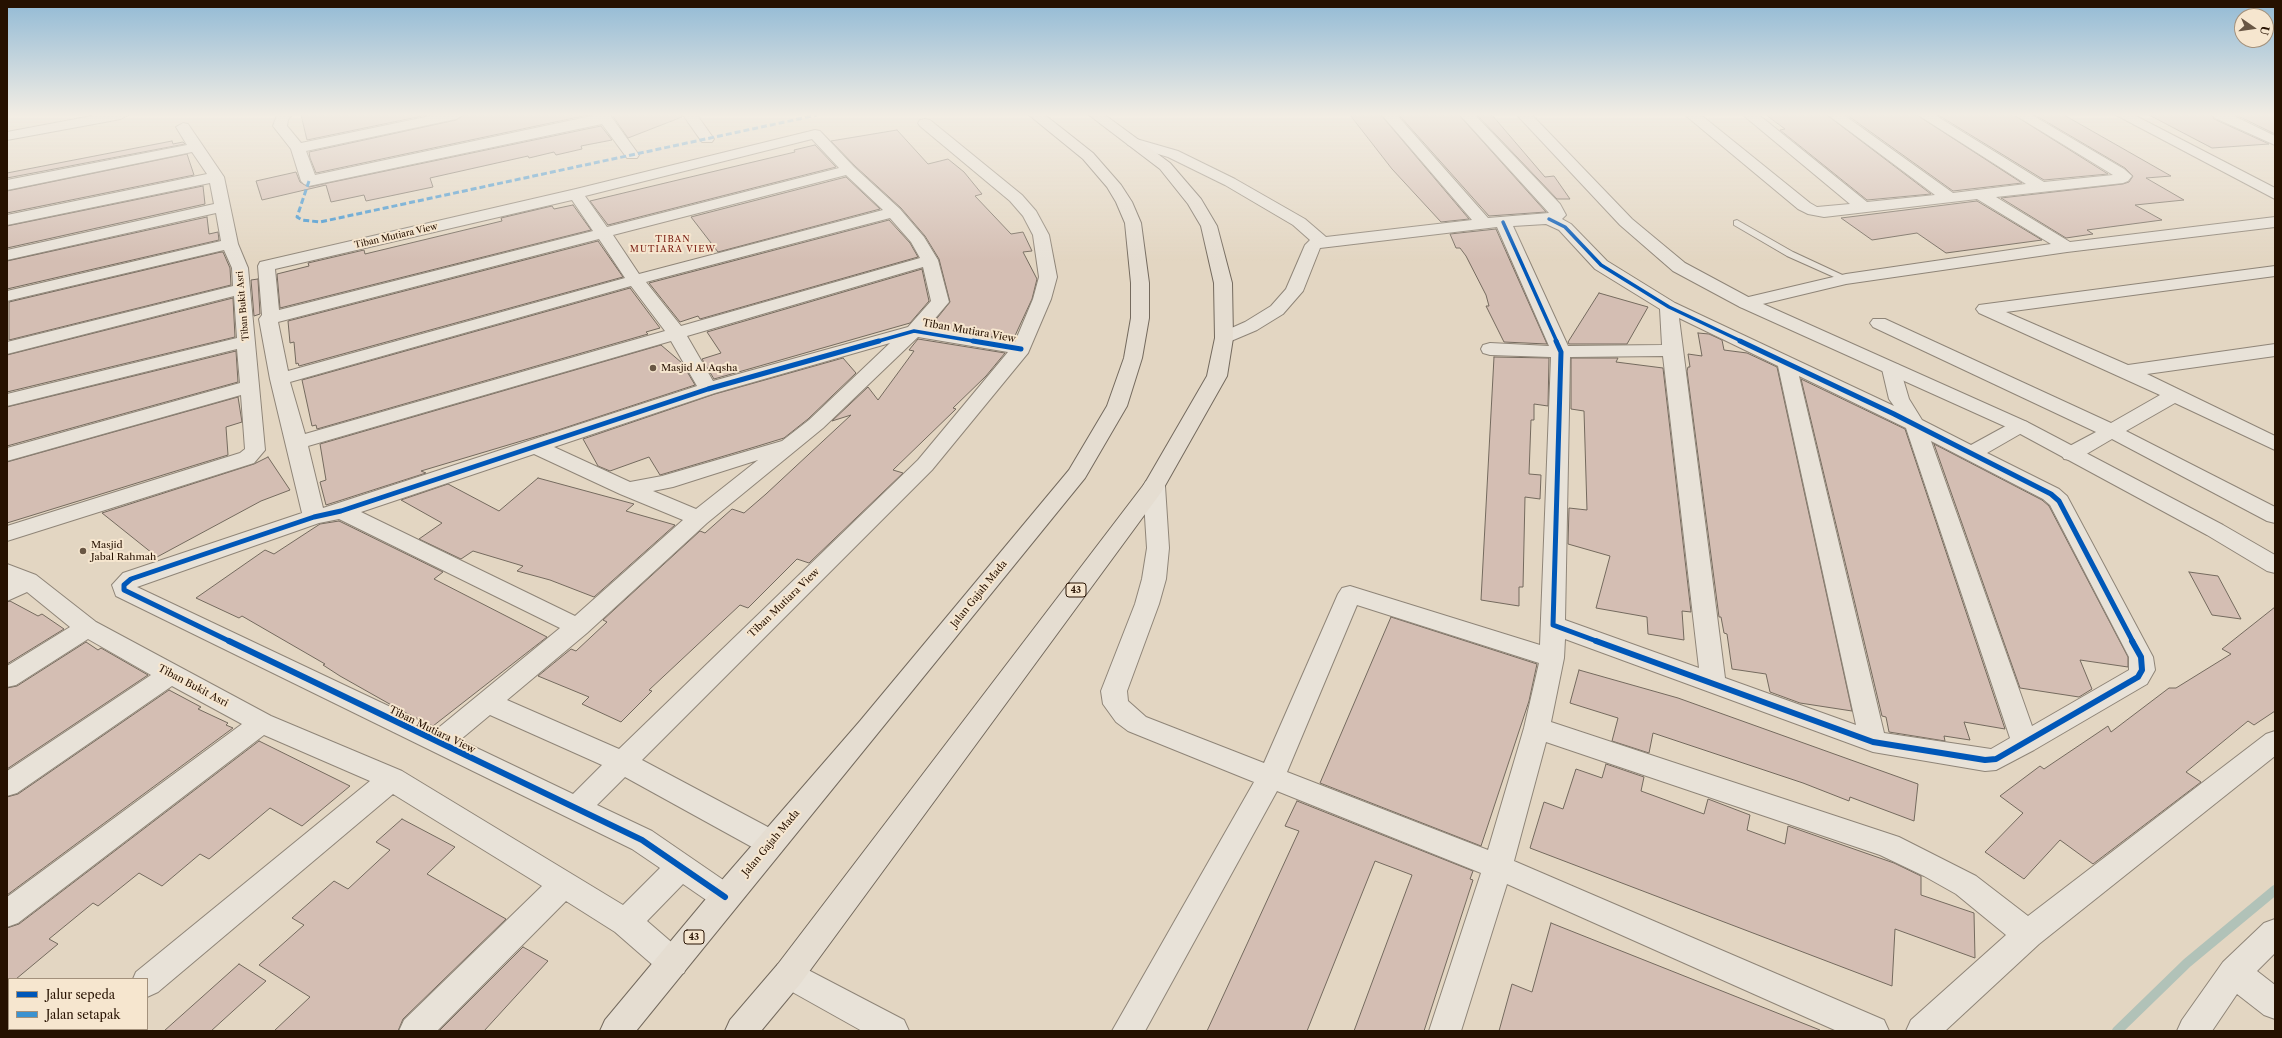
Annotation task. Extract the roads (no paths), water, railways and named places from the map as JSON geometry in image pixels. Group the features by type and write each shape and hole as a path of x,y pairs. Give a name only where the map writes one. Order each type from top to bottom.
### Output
{"highway":[{"name":"Jalan Gajah Mada","path":"616,1031 674,963 725,897 869,728 1078,473 1117,406 1133,358 1140,318 1140,283 1133,223 1124,202 1113,185 1094,163"},
{"name":"43","path":"741,1031 789,974 1154,486 1217,376 1224,338 1223,283 1209,226 1182,185 1162,163"}],"street":[{"path":"7,186 116,163"},
{"name":"Tiban Bukit Asri","path":"7,534 247,458 255,450 248,387 240,268 230,244 216,177 207,163"},
{"path":"303,163 309,181 390,163"},
{"name":"Tiban Mutiara View","path":"698,163 576,194 266,266 270,318 268,320 280,379 297,442 314,517 131,579 124,584 124,590 438,744 577,807 642,840 725,897"},
{"name":"Tiban Mutiara View","path":"438,744 489,703 578,627 699,518 793,443 914,331 940,302 930,260 918,240 894,212 842,163"},
{"name":"Tiban Mutiara View","path":"577,807 621,762 925,465 1021,349 1042,299 1048,277 1041,235 1030,214 1016,198 974,163"},
{"path":"1192,163 1230,182 1299,222 1322,242"},
{"path":"1436,163 1494,223 1561,352 1552,658 1537,728 1498,867 1445,1031"},
{"path":"1224,338 1251,326 1277,310 1294,292 1304,271 1313,245 1322,242 1549,218 1558,215 1554,207 1513,163"},
{"path":"1570,163 1626,222 1666,257 1702,281 1746,303 2020,426 2215,530 2275,565"},
{"path":"1752,163 1804,206 1814,211 1824,212 2042,186 2118,180 2124,176 2103,163"},
{"path":"1809,163 1863,207"},
{"path":"1902,163 1950,198"},
{"path":"2005,163 2042,186"},
{"path":"2216,163 2275,194"},
{"path":"270,318 848,170"},
{"path":"7,220 216,177"},
{"path":"1978,193 2067,247"},
{"path":"576,194 635,280 677,334 708,389"},
{"path":"2275,202 2269,206 2269,211 2275,217"},
{"path":"7,255 223,207"},
{"path":"280,379 635,280 894,212"},
{"path":"1549,218 1564,227 1601,265 1669,307 1915,425 2051,494 2059,501 2141,657 2142,670 2138,677 1996,759 1985,760 1873,742 1554,625"},
{"path":"1746,303 1846,279 2067,247 2275,222"},
{"path":"7,296 230,244"},
{"path":"297,442 677,334 930,260"},
{"path":"2271,439 2126,371 1985,309 2275,271"},
{"path":"7,348 242,289"},
{"path":"1669,307 1672,350 1713,683"},
{"path":"1878,323 2111,431 2275,516"},
{"path":"314,517 341,511 708,389 914,331"},
{"name":"Tiban Mutiara View","path":"914,331 1021,349"},
{"path":"7,400 246,341"},
{"path":"1490,349 1561,352 1672,350"},
{"path":"2126,371 2275,350"},
{"path":"1787,364 1873,742"},
{"path":"1892,369 1899,399 1915,425 2025,742"},
{"path":"7,455 248,387"},
{"path":"2071,454 2175,395"},
{"path":"1972,453 2020,426"},
{"path":"628,489 665,482 793,443"},
{"path":"536,447 628,489 699,518"},
{"path":"1154,486 1158,548 1154,579 1147,604 1114,691 1116,704 1125,715 1137,724 1498,867 1873,1031"},
{"path":"341,511 578,627"},
{"path":"7,593 18,576"},
{"name":"Tiban Bukit Asri","path":"18,576 87,628 171,674 262,723 392,779 626,922 674,963"},
{"path":"1128,1031 1271,777 1350,594 1552,658"},
{"path":"7,678 87,628"},
{"path":"7,785 171,674"},
{"path":"489,703 621,762 771,843"},
{"path":"7,914 262,723"},
{"path":"1537,728 1889,846 1934,867 1966,885 2028,934"},
{"path":"1922,1031 2028,934 2275,741"},
{"path":"148,981 392,779"},
{"path":"626,922 680,867"},
{"path":"415,1031 563,884"},
{"path":"2193,1031 2234,972 2275,933"},
{"path":"2234,972 2275,1004"},
{"path":"789,974 893,1031"}],"lane":[{"path":"1737,223 1790,254 1846,279"}],"waterway":[{"path":"2117,1031 2187,963 2275,890"}],"place":[{"name":"Masjid Al Aqsha","path":"653,368"},
{"name":"Masjid Jabal Rahmah","path":"83,551"}],"district":[{"name":"TIBAN MUTIARA VIEW","path":"673,244"}]}
